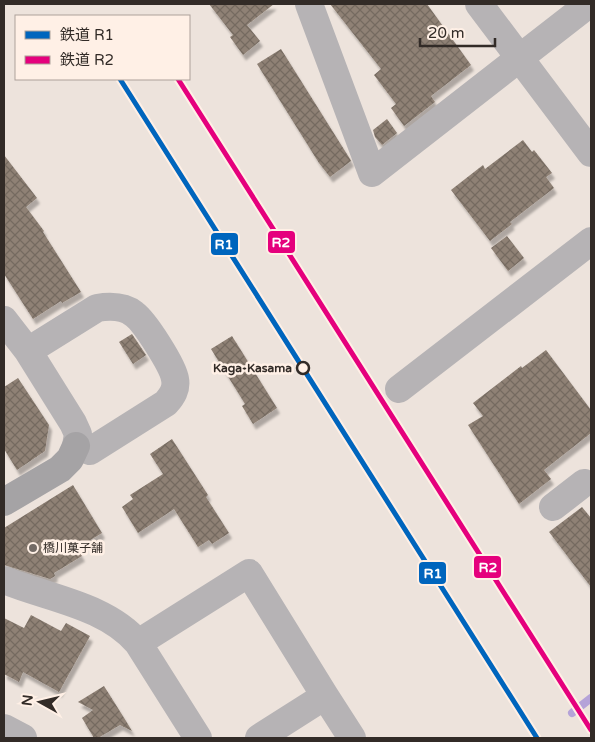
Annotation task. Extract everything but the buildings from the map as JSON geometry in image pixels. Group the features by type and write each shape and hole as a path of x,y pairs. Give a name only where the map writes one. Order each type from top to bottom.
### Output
{"main road":[{"path":"4,502 60,469 70,459 76,446"}],"street":[{"path":"309,4 372,173 589,4"},
{"path":"479,4 591,153"},
{"path":"399,389 591,241"},
{"path":"4,320 28,352 73,422 78,434 76,446 90,451 166,403 172,397 175,388 173,373 144,323 133,312 110,306 97,308 28,352"},
{"path":"553,507 589,484"},
{"path":"138,643 249,573 352,738"},
{"path":"4,580 89,610 129,632 138,643 198,738"},
{"path":"260,738 325,696"},
{"path":"4,728 23,738"}],"waterway":[{"path":"572,713 591,698"}],"rail line":[{"name":"R1","path":"121,80 537,738"},
{"name":"R2","path":"179,80 591,730"}],"place":[{"name":"Kaga-Kasama","path":"303,368"},
{"name":"橋川菓子舗","path":"33,548"}]}
